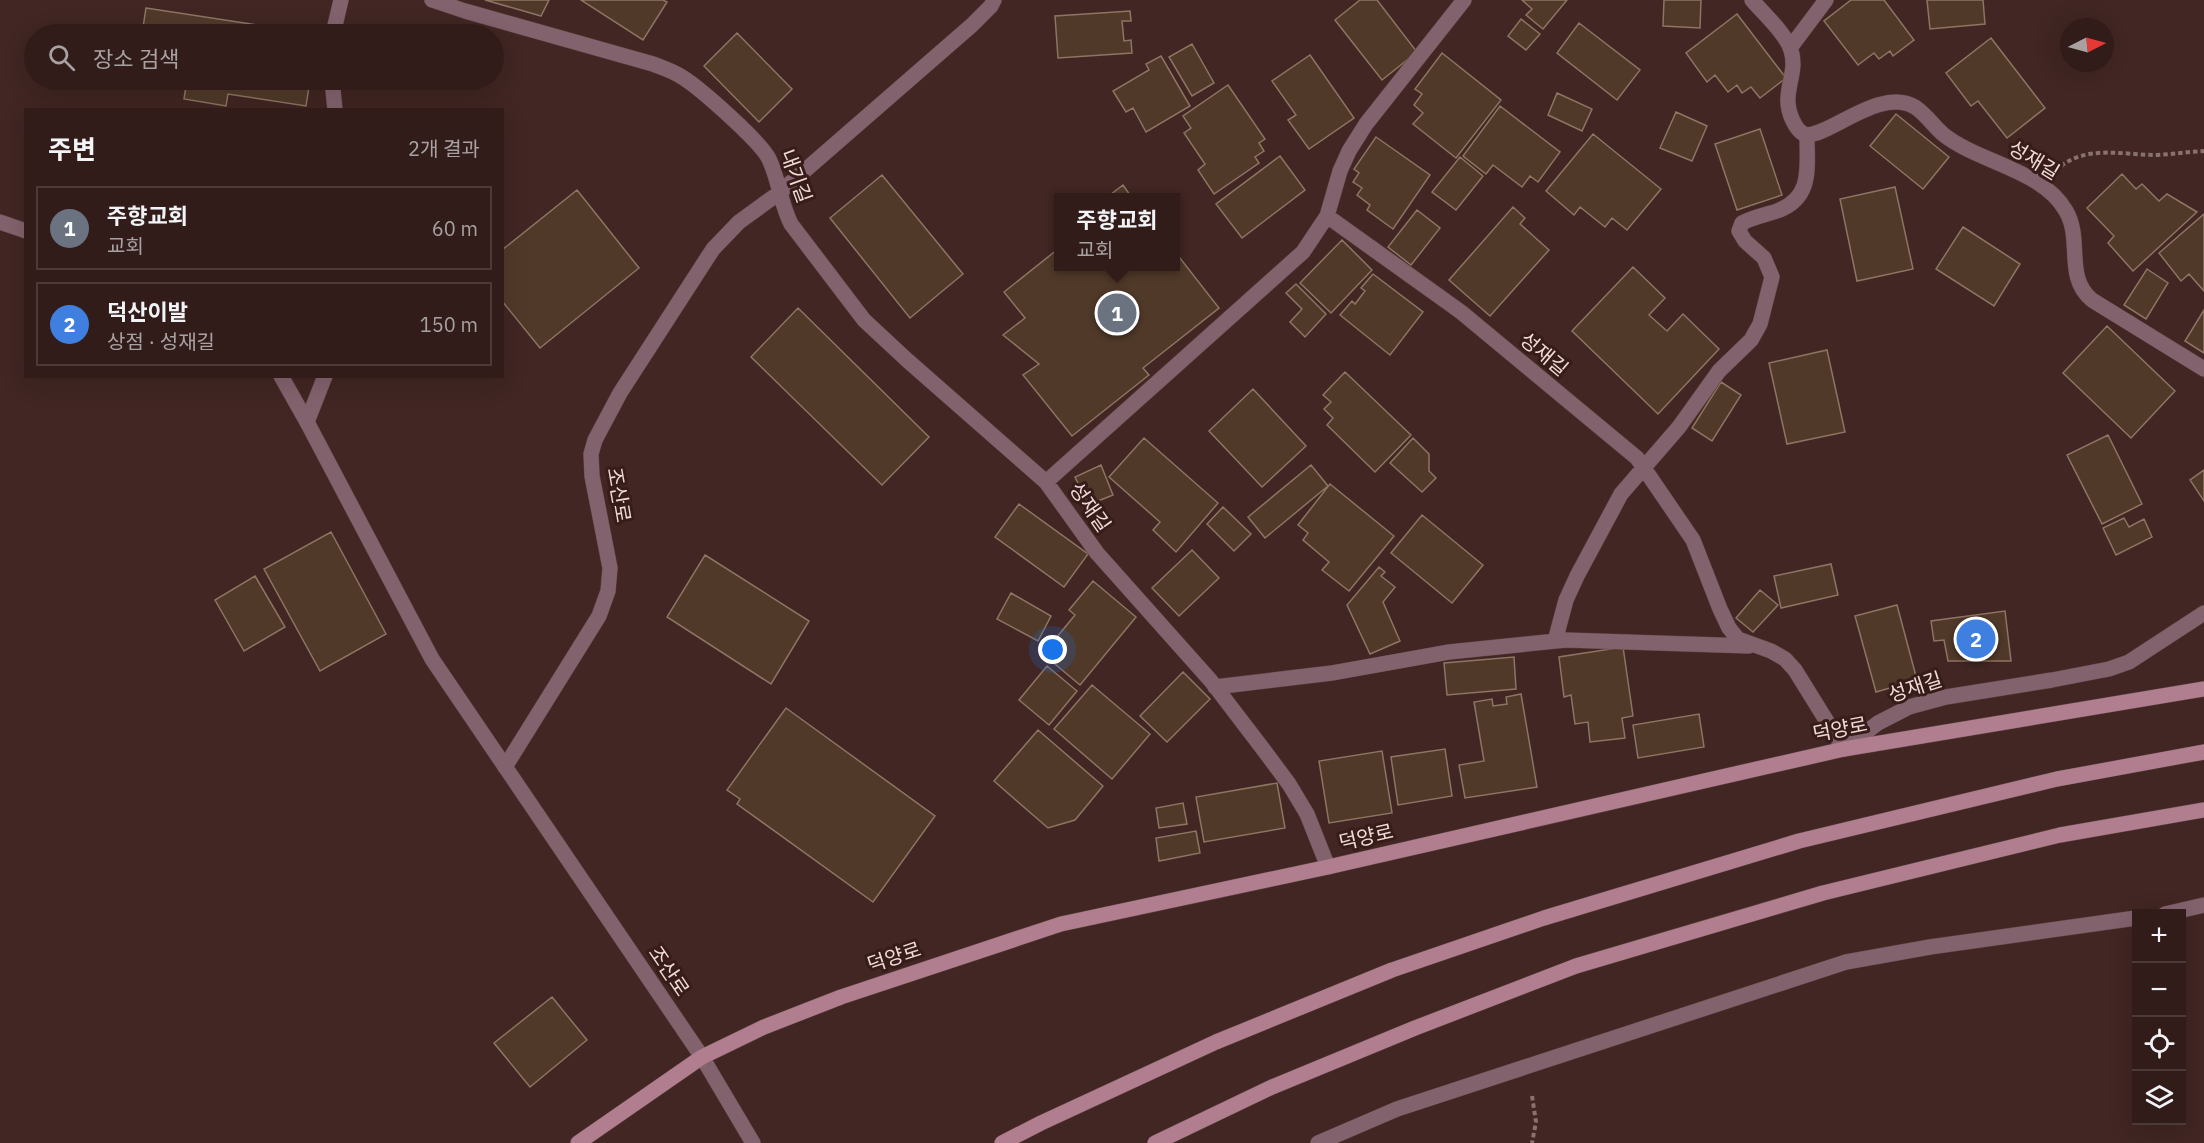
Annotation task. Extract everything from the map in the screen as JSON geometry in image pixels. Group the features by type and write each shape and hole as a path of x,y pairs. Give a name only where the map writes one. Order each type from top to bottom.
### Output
{"main road":[{"name":"덕양로","path":"578,1143 702,1057 764,1027 841,997 1061,924 1328,867 1844,749 2204,689"},
{"path":"1002,1143 1238,1033 1392,970 1544,918 1799,841 2056,779 2204,752"},
{"path":"1155,1143 1272,1087 1415,1028 1576,966 1834,891 2060,835 2204,810"}],"street":[{"path":"335,24 341,0"},
{"name":"내기길","path":"432,0 653,64 682,77 762,147 775,174 778,193 791,224 864,320 1046,482"},
{"path":"778,193 972,25 992,6 994,0"},
{"name":"성재길","path":"1328,867 1307,814 1289,784 1215,687 1097,553 1046,482 1303,252 1327,216 1340,171 1366,124 1464,0"},
{"path":"1555,641 1566,600 1598,534 1621,494 1679,427 1719,370 1751,340 1760,324 1773,277 1764,258 1745,241 1739,231 1742,223 1779,210 1793,202 1804,190 1807,174 1807,136 1800,132 1788,108 1786,97 1793,68 1790,48 1752,0"},
{"path":"1790,48 1826,0"},
{"path":"333,90 335,108"},
{"name":"성재길","path":"1807,136 1816,135 1860,111 1890,102 1915,107 1944,135 2038,183 2053,195 2066,210 2072,223 2075,272 2083,293 2204,369"},
{"name":"조산로","path":"505,767 605,604 610,568 592,476 591,454 595,440 620,393 713,249 739,222 778,193"},
{"name":"성재길","path":"1327,216 1461,312 1637,458 1694,540 1729,628 1738,639 1772,651 1785,659 1795,670 1844,749 1878,723 1909,707 1946,697 2109,669 2129,662 2204,613"},
{"path":"0,222 24,230"},
{"name":"조산로","path":"282,378 432,659 702,1057 753,1143"},
{"path":"307,422 324,378"},
{"path":"1215,687 1332,673 1449,652 1555,641 1754,646"},
{"path":"2186,909 2204,905"},
{"path":"1318,1143 1397,1109 1846,962 1930,947 2132,919"}],"path":[{"path":"2038,183 2071,159 2088,153 2157,154 2204,151"},
{"path":"1524,1066 1536,1114 1532,1143"}],"building":[{"path":"485,0 549,0 541,16"},
{"path":"581,0 663,0 667,2 643,40"},
{"path":"1360,0 1377,0 1417,52 1382,80 1335,20"},
{"path":"1522,0 1567,0 1543,29 1526,15 1532,9"},
{"path":"1664,0 1701,0 1700,28 1663,26"},
{"path":"1851,0 1884,0 1914,40 1893,56 1890,51 1879,59 1874,53 1858,65 1824,21"},
{"path":"1927,0 1983,0 1985,24 1930,29"},
{"path":"146,8 251,24 144,24"},
{"path":"1130,11 1131,21 1122,21 1124,41 1131,40 1132,53 1058,58 1055,16"},
{"path":"1737,14 1786,78 1760,98 1751,87 1742,93 1737,85 1728,92 1715,75 1707,82 1686,53"},
{"path":"1521,19 1540,34 1526,50 1508,36"},
{"path":"1579,23 1640,70 1617,100 1557,53"},
{"path":"737,33 792,89 759,122 704,66"},
{"path":"1991,38 2045,108 2007,138 1978,101 1971,106 1946,73"},
{"path":"1192,44 1214,83 1192,96 1169,57"},
{"path":"1442,53 1501,100 1456,158 1413,124 1423,113 1414,105 1422,94 1415,89"},
{"path":"1310,55 1354,118 1309,149 1288,120 1296,115 1272,81"},
{"path":"1161,56 1190,106 1146,132 1133,108 1126,112 1113,91 1149,70 1146,64"},
{"path":"1228,85 1265,139 1259,143 1264,151 1255,157 1259,163 1214,194 1198,170 1205,164 1184,133 1191,128 1183,116"},
{"path":"185,90 308,90 306,106 228,94 226,106 184,99"},
{"path":"1557,93 1592,109 1582,131 1548,115"},
{"path":"1500,106 1560,152 1538,182 1530,176 1522,187 1493,165 1486,174 1463,156"},
{"path":"1676,112 1707,126 1692,161 1660,148"},
{"path":"1896,114 1949,157 1923,189 1870,146"},
{"path":"1760,129 1782,195 1737,210 1715,144"},
{"path":"1593,134 1661,189 1627,230 1612,218 1605,227 1580,207 1574,215 1546,191"},
{"path":"1376,137 1430,175 1393,229 1367,210 1370,205 1357,195 1362,188 1353,182 1359,173 1354,169"},
{"path":"1280,156 1305,190 1242,238 1216,204"},
{"path":"1460,157 1483,176 1456,210 1432,192"},
{"path":"2122,174 2136,189 2142,184 2159,201 2167,194 2197,212 2133,271 2108,243 2114,236 2087,208"},
{"path":"882,175 963,274 910,318 830,218"},
{"path":"1123,185 1129,193 1113,193"},
{"path":"1895,187 1913,269 1857,281 1840,199"},
{"path":"577,190 639,268 540,348 504,303 504,248"},
{"path":"1513,207 1525,218 1520,224 1549,250 1490,316 1449,280"},
{"path":"1417,210 1440,228 1411,265 1388,247"},
{"path":"2204,214 2204,291 2189,274 2181,281 2159,253"},
{"path":"1963,227 2020,264 1994,306 1936,269"},
{"path":"1342,240 1372,270 1331,313 1300,283"},
{"path":"1054,252 1054,271 1180,271 1180,258 1219,308 1143,368 1149,375 1072,436 1023,375 1039,364 1003,335 1025,318 1004,292"},
{"path":"1633,267 1665,298 1649,315 1667,331 1683,314 1719,349 1658,414 1572,331"},
{"path":"2147,269 2168,283 2146,319 2124,305"},
{"path":"1373,274 1423,312 1390,355 1340,315 1352,301 1355,304 1365,291 1361,288"},
{"path":"1296,284 1326,314 1305,337 1290,322 1302,309 1286,293"},
{"path":"798,308 929,437 882,485 751,357"},
{"path":"2204,310 2204,353 2185,341"},
{"path":"2107,326 2175,391 2131,438 2063,373"},
{"path":"1827,350 1845,432 1787,444 1769,363"},
{"path":"1345,372 1411,435 1375,472 1327,425 1333,418 1324,409 1331,402 1323,395"},
{"path":"1721,382 1741,395 1712,441 1692,428"},
{"path":"1253,389 1306,446 1262,487 1209,431"},
{"path":"2108,435 2142,504 2102,524 2067,455"},
{"path":"1144,438 1218,503 1176,552 1153,530 1160,522 1109,477"},
{"path":"1413,438 1429,454 1429,471 1436,478 1422,492 1390,463"},
{"path":"1101,465 1113,495 1088,505 1075,477"},
{"path":"1311,465 1328,486 1265,538 1248,517"},
{"path":"2204,470 2204,501 2190,480"},
{"path":"1330,484 1394,536 1349,591 1322,570 1329,562 1303,540 1308,533 1298,525"},
{"path":"1019,504 1088,554 1064,587 995,537"},
{"path":"1223,507 1251,534 1234,551 1207,524"},
{"path":"1422,515 1483,565 1452,603 1391,553"},
{"path":"2124,518 2129,527 2144,519 2152,537 2116,555 2103,528"},
{"path":"331,532 386,634 320,671 264,569"},
{"path":"1192,550 1219,578 1179,616 1152,588"},
{"path":"705,555 809,621 771,684 667,617"},
{"path":"1831,564 1838,595 1781,608 1774,576"},
{"path":"1379,567 1385,572 1381,576 1395,587 1383,602 1400,641 1370,654 1347,605"},
{"path":"255,576 285,627 244,651 215,600"},
{"path":"1093,581 1136,617 1080,685 1043,654 1075,615 1069,610"},
{"path":"1760,590 1778,605 1753,632 1736,618"},
{"path":"1011,593 1051,616 1038,641 997,619"},
{"path":"1897,605 1917,680 1876,692 1855,616"},
{"path":"2005,611 2011,661 1948,661 1944,640 1934,641 1931,621"},
{"path":"1623,647 1633,716 1622,718 1625,738 1590,742 1588,722 1575,724 1571,695 1564,697 1559,657"},
{"path":"1514,657 1516,689 1447,695 1444,663"},
{"path":"1047,666 1077,691 1049,725 1019,700"},
{"path":"1183,672 1210,699 1167,742 1140,716"},
{"path":"1092,685 1150,734 1112,779 1054,729"},
{"path":"1521,694 1537,787 1465,798 1459,765 1484,761 1474,702 1492,699 1493,706 1507,704 1506,697"},
{"path":"786,708 935,816 873,902 737,804 740,799 727,790"},
{"path":"1699,714 1704,747 1638,758 1633,725"},
{"path":"1038,730 1103,786 1075,820 1048,828 994,781"},
{"path":"1445,749 1452,796 1398,805 1391,757"},
{"path":"1382,751 1392,813 1329,823 1319,761"},
{"path":"1277,783 1285,828 1204,842 1196,797"},
{"path":"1183,803 1187,824 1159,828 1156,808"},
{"path":"1196,831 1200,853 1159,861 1156,838"},
{"path":"552,997 587,1040 530,1087 494,1043"}],"place":[{"name":"주향교회","path":"1117,313"},
{"name":"덕산이발","path":"1976,639"}]}
